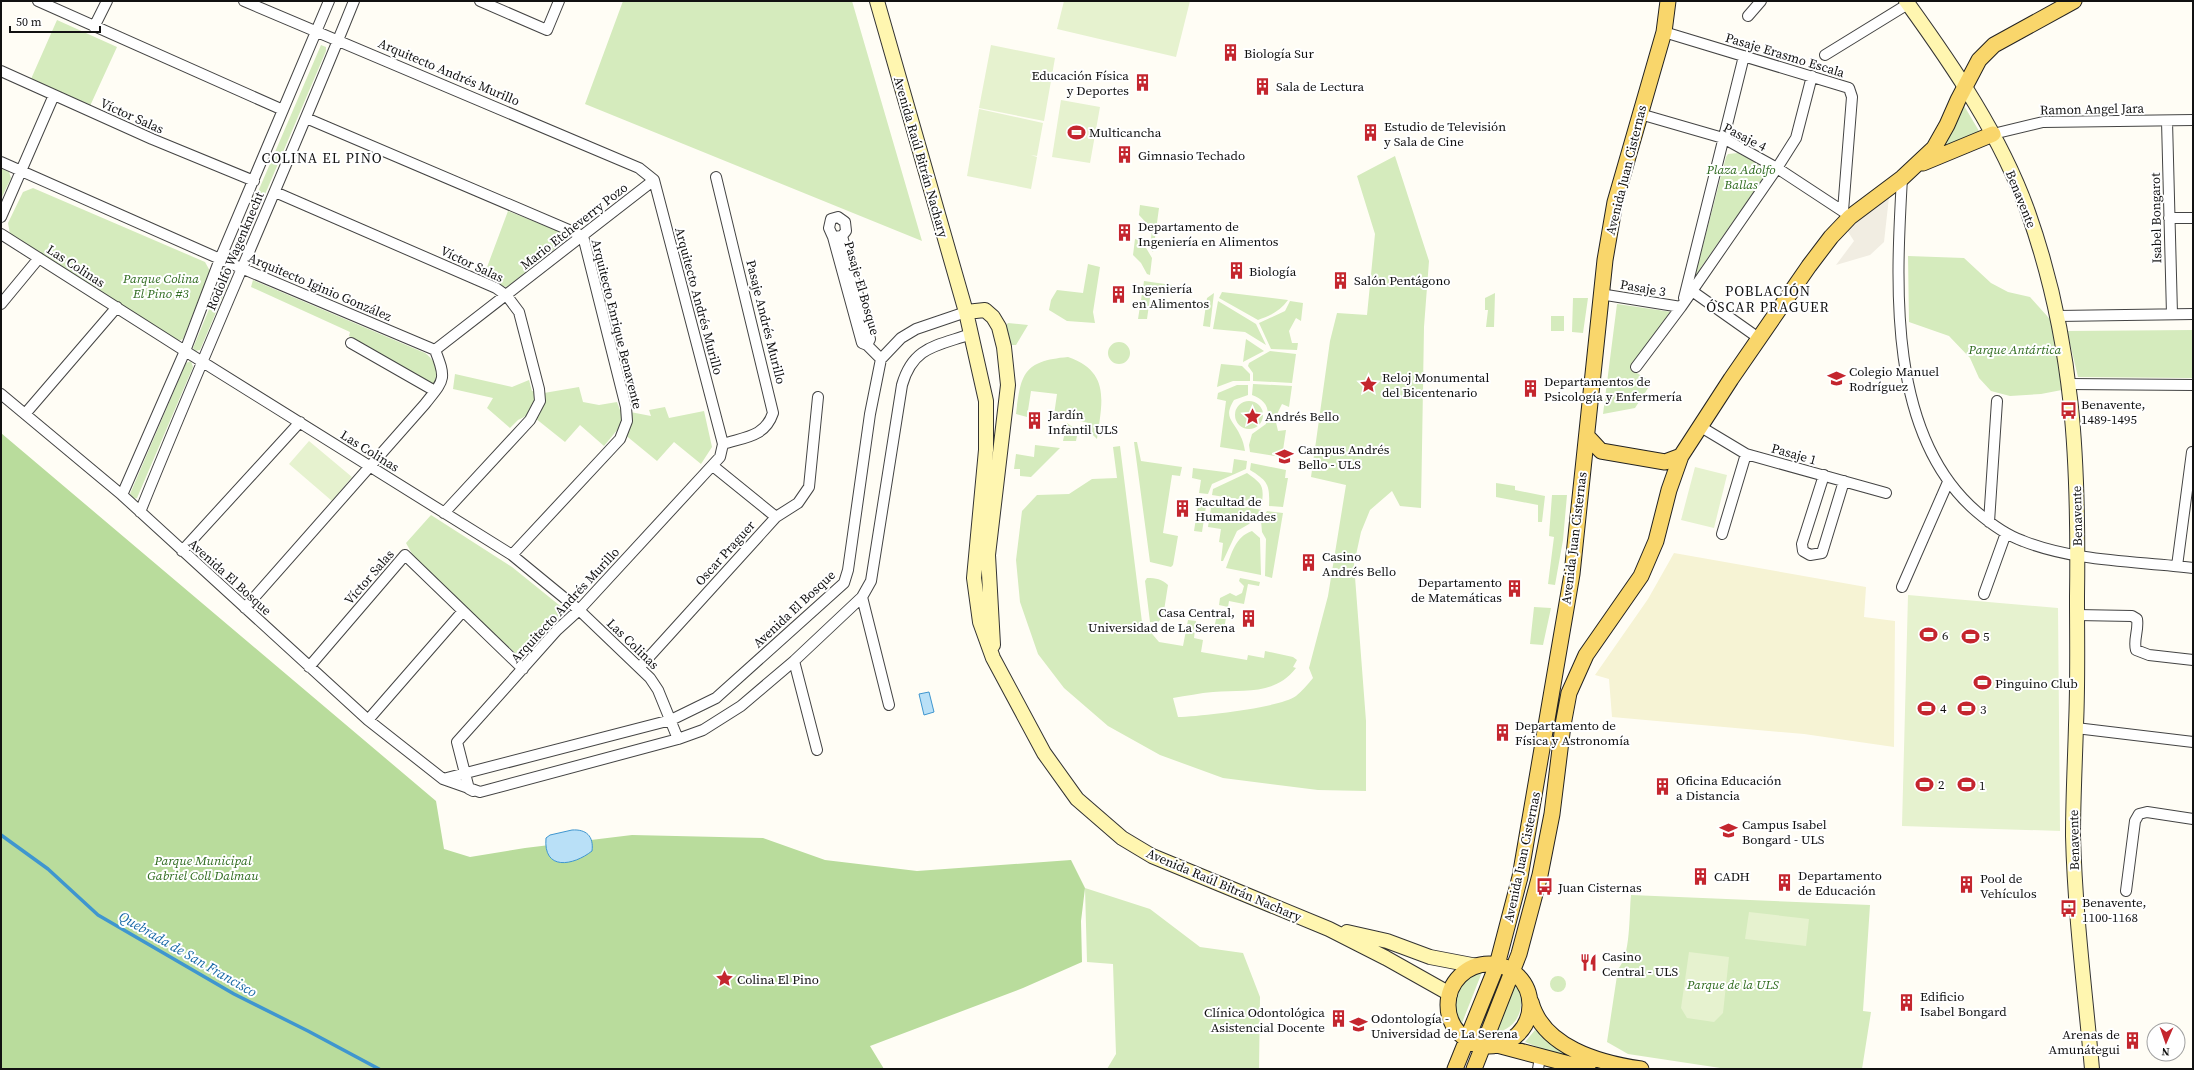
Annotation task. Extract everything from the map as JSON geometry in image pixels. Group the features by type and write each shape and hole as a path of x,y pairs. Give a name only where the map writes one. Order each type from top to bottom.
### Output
{"main road":[{"name":"Avenida Raúl Bitrán Nachary","path":"876,1 966,312 986,401 986,450 974,578 980,622 993,658 1026,722 1048,759 1077,799 1122,838 1152,856 1329,929 1386,958 1450,994"},
{"name":"Avenida Juan Cisternas","path":"1455,1069 1497,965 1520,877 1538,780 1572,574 1600,294 1615,202 1664,32 1668,1"},
{"name":"Avenida Juan Cisternas","path":"1474,1069 1490,1045 1512,971 1519,954 1540,875 1552,814 1563,725 1569,693 1586,655 1641,576 1656,541 1669,490 1681,456 1731,379 1847,214 1902,178 1934,148 1979,60 1994,45 2074,1"},
{"name":"Benavente","path":"1907,3 1965,87 1993,134 2027,210 2058,316 2070,384 2076,448 2078,555 2073,834 2078,941 2092,1069"},
{"path":"1914,167 1993,134"},
{"path":"966,312 985,310 993,317 999,327 1004,347 1008,384 988,555 993,658"},
{"path":"1587,436 1601,452 1665,462 1681,456"},
{"path":"1582,469 1600,460 1660,470 1669,490"},
{"name":"Avenida Raúl Bitrán Nachary","path":"1329,929 1387,941 1430,957 1477,966"},
{"path":"1588,1069 1539,1063 1525,1051 1490,1045 1467,1038 1456,1028 1450,1016 1450,994 1460,977 1477,966 1497,965 1512,971 1524,984 1534,1014 1559,1041 1574,1050 1606,1062 1641,1069"},
{"path":"1490,1045 1511,1039 1522,1028 1529,1014 1530,999"}],"street":[{"path":"38,1 283,110"},
{"path":"94,27 107,1"},
{"name":"Arquitecto Andrés Murillo","path":"244,1 338,39 640,168 654,180 723,444 720,457 579,610 557,630 457,742 465,772"},
{"name":"Rodolfo Wagenknecht","path":"122,495 186,351 220,259 329,1"},
{"name":"Rodolfo Wagenknecht","path":"140,512 201,361 243,269 354,1"},
{"path":"480,1 547,30 559,1"},
{"path":"1748,16 1761,1"},
{"path":"1825,55 1907,3"},
{"name":"Pasaje Erasmo Escala","path":"1664,32 1849,88 1852,92 1847,214"},
{"path":"1689,290 1723,138 1744,56"},
{"name":"Víctor Salas","path":"1,71 152,139 254,181"},
{"path":"1636,367 1681,307 1689,290 1777,168 1796,138 1812,76"},
{"path":"1,217 22,172 25,161 54,95"},
{"name":"Pasaje 4","path":"1640,114 1723,138 1777,168 1847,214"},
{"name":"Arquitecto Enrique Benavente","path":"306,118 583,236 626,407 628,422 620,439 512,555"},
{"name":"Ramon Angel Jara","path":"1993,134 2048,122 2193,120"},
{"name":"Isabel Bongarot","path":"2167,121 2172,314"},
{"name":"Arquitecto Iginio González","path":"1,162 243,269 434,350"},
{"name":"Pasaje Andrés Murillo","path":"716,177 773,413 770,422 764,430 723,444"},
{"path":"1902,178 1898,252 1901,334 1904,361 1918,421 1934,457 1948,482 1970,506 1989,522 2006,534 2023,542 2078,555 2193,568"},
{"name":"Mario Etcheverry Pozo","path":"434,350 507,296 654,180"},
{"name":"Víctor Salas","path":"275,192 496,288 507,296 519,312 539,389 540,401 530,420 444,513"},
{"path":"2169,218 2193,218"},
{"name":"Las Colinas","path":"1,234 512,555 579,610 640,667 655,684 678,739"},
{"name":"Pasaje El Bosque","path":"838,236 862,343 867,345 881,359"},
{"path":"1,304 39,258"},
{"path":"1689,290 1760,339"},
{"name":"Pasaje 3","path":"1600,294 1681,307"},
{"path":"25,414 117,307"},
{"path":"881,359 901,338 916,330 966,312"},
{"path":"2058,316 2193,314"},
{"name":"Avenida El Bosque","path":"1,394 122,495 368,720 442,779 473,791 480,792 678,739 703,730 722,720 794,661 862,597 871,581 907,368 924,350 971,334"},
{"path":"351,343 435,391"},
{"path":"245,608 435,391 442,381 443,373 434,350"},
{"name":"Avenida El Bosque","path":"442,779 671,720 716,698 844,583 848,570 870,414 881,359"},
{"path":"2070,384 2193,385"},
{"path":"776,516 798,503 809,487 818,397"},
{"path":"1989,522 1997,401"},
{"path":"182,551 300,422"},
{"name":"Pasaje 1","path":"1701,427 1746,454 1886,493"},
{"path":"2177,566 2192,452"},
{"path":"1722,534 1746,454"},
{"name":"Oscar Praguer","path":"640,667 776,516 713,466"},
{"path":"1824,476 1802,544 1803,551 1810,555 1822,554 1844,481"},
{"path":"1902,588 1948,482"},
{"path":"1984,594 2006,534"},
{"name":"Víctor Salas","path":"309,667 405,555 523,669"},
{"path":"862,597 889,705"},
{"path":"368,720 463,612"},
{"path":"2077,615 2132,616 2137,619 2138,624 2136,650 2149,654 2193,660"},
{"path":"794,661 817,750"},
{"path":"2076,728 2193,742"},
{"path":"465,772 469,789 473,791"},
{"path":"2126,891 2135,821 2139,814 2147,812 2193,819"}],"shaded area":[{"path":"1889,197 1884,242 1870,255 1836,265 1854,241 1847,230"},
{"path":"1674,553 1866,587 1864,617 1895,621 1894,747 1804,734 1612,717 1609,679 1595,675 1648,599"}],"green space":[{"path":"623,1 852,1 922,241 585,104"},
{"path":"1064,1 1190,1 1176,57 1057,29"},
{"path":"57,20 117,47 90,106 31,79"},
{"path":"321,45 326,47 326,51 238,258 233,259 230,257"},
{"path":"991,45 1055,58 1044,121 979,108"},
{"name":"Multicancha","path":"1061,100 1100,107 1090,163 1052,157"},
{"path":"1963,104 1979,131 1943,148"},
{"path":"979,109 1043,123 1037,156 1031,155 1037,157 1031,189 967,176"},
{"name":"Plaza Adolfo Ballas","path":"1738,153 1758,165 1763,172 1764,177 1695,276 1726,157 1728,154"},
{"path":"1395,156 1429,261 1424,327 1421,508 1400,506 1392,491 1370,510 1361,532 1354,564 1366,721 1366,791 1318,790 1223,778 1160,755 1108,726 1064,688 1038,654 1020,602 1016,560 1022,511 1037,495 1069,494 1092,479 1117,478 1113,447 1120,446 1142,622 1159,642 1183,646 1188,620 1196,621 1194,638 1203,640 1201,652 1247,660 1248,655 1264,658 1265,651 1293,657 1297,660 1293,667 1296,668 1287,677 1269,687 1248,690 1208,692 1173,698 1178,717 1258,708 1296,696 1313,678 1309,668 1328,596 1346,485 1311,477 1330,341 1337,313 1367,315 1375,234 1357,176"},
{"path":"1,168 9,172 11,178 1,199"},
{"name":"Parque Colina El Pino #3","path":"33,188 205,262 210,271 183,339 178,341 174,339 10,234 8,223 23,192"},
{"path":"1140,205 1159,208 1153,252 1150,248 1152,229 1139,215"},
{"path":"508,211 571,236 507,287 499,286 483,278"},
{"path":"1135,239 1142,241 1152,258 1150,275 1147,274 1141,263 1133,255"},
{"name":"Parque Antártica","path":"1908,256 1964,258 1991,283 2008,292 2030,297 2057,327 2067,389 2041,394 2010,396 1991,391 1979,378 1970,358 1949,336 1909,322"},
{"path":"1088,264 1100,267 1093,312 1095,323 1067,321 1049,310 1051,300 1057,290 1083,293"},
{"path":"229,271 231,277 200,350 195,351 193,348 224,273"},
{"path":"253,280 425,353 429,356 436,367 436,376 433,385 349,336 350,332 251,287"},
{"path":"1144,281 1172,285 1171,293 1151,291 1147,319 1138,319"},
{"path":"1222,292 1288,300 1274,313 1258,320 1219,298"},
{"path":"1214,293 1210,327 1203,326 1207,298"},
{"path":"1495,293 1494,327 1486,327 1488,310 1485,310 1485,298"},
{"path":"1573,298 1588,298 1583,333 1572,332"},
{"path":"1218,301 1256,324 1266,345 1245,332 1213,329"},
{"path":"1290,301 1303,303 1301,321 1296,318 1289,331 1292,343 1298,343 1297,350 1271,349 1259,323 1285,311"},
{"path":"1617,304 1672,312 1630,369 1652,382 1635,408 1603,414"},
{"path":"1551,316 1564,316 1564,331 1551,331"},
{"path":"1008,323 1028,325 1016,345 1006,345 1002,330"},
{"path":"2193,330 2193,378 2078,377 2067,331"},
{"path":"1246,339 1264,351 1243,362"},
{"path":"1119,342 1123,343 1129,349 1129,357 1123,363 1119,364 1115,363 1109,357 1108,353 1109,349 1115,343"},
{"path":"1270,351 1296,354 1292,383 1253,381 1253,373 1248,366 1249,363"},
{"path":"1068,357 1082,363 1091,371 1097,380 1100,390 1101,413 1097,439 1088,430 1089,423 1054,415 1057,394 1031,391 1027,417 1016,414 1020,389 1027,372 1033,366 1042,362"},
{"path":"191,361 193,367 137,498 134,499 130,494 186,363"},
{"path":"1221,364 1242,366 1250,374 1250,381 1233,381 1217,387"},
{"path":"455,374 512,387 529,380 532,391 544,393 579,387 583,402 599,405 617,402 620,410 651,416 649,410 665,407 669,418 704,411 712,447 701,464 674,442 657,461 618,429 604,446 580,425 565,442 530,414 518,420 510,428 487,408 493,398 453,389"},
{"path":"1253,384 1292,386 1289,407 1282,404 1275,418 1278,431 1286,430 1282,457 1250,452 1249,445 1252,434 1266,424 1268,414 1264,402 1252,395"},
{"path":"1237,385 1248,385 1248,395 1234,400 1229,411 1229,415 1241,437 1245,451 1220,447 1226,401 1217,399 1218,393"},
{"path":"1249,401 1259,405 1263,415 1259,425 1249,429 1239,425 1235,415 1239,405"},
{"path":"1067,423 1078,431 1076,441 1063,441"},
{"name":"Parque Municipal Gabriel Coll Dalmau","path":"1,433 436,801 444,849 470,857 525,848 632,835 763,838 825,860 917,871 1071,860 1085,888 1081,921 1082,962 1023,988 870,1046 884,1069 1,1069"},
{"path":"309,441 352,477 332,501 289,464"},
{"path":"1134,442 1137,442 1141,461 1182,467 1180,476 1172,475 1163,533 1178,536 1173,565 1171,567 1150,562"},
{"path":"1035,445 1060,448 1031,477 1020,476 1020,469 1014,469 1016,454 1034,457"},
{"path":"1234,459 1247,461 1246,469 1212,484 1208,494 1199,493 1201,480 1192,478 1193,468 1232,473"},
{"path":"1251,463 1286,470 1285,478 1288,478 1283,507 1269,506 1267,484 1261,477 1250,470"},
{"path":"1695,467 1727,475 1714,528 1681,520"},
{"path":"1247,473 1261,485 1263,492 1262,503 1212,495 1213,489"},
{"path":"1496,483 1515,486 1515,490 1545,496 1542,522 1538,522 1538,505 1496,497"},
{"path":"1552,495 1567,495 1563,540 1555,585 1548,584 1554,537 1549,536"},
{"path":"1199,499 1207,500 1202,532 1194,531"},
{"path":"1212,501 1262,510 1249,524 1237,531 1223,561 1221,561 1223,543 1219,542 1221,529 1208,527"},
{"path":"1267,511 1283,513 1272,578 1265,576 1266,539 1262,532 1261,521"},
{"path":"431,515 512,567 564,609 562,615 525,654 520,656 515,653 415,559 406,543"},
{"path":"1252,531 1260,538 1261,575 1226,568 1232,551 1238,541"},
{"path":"1147,578 1159,579 1168,585 1163,617 1158,622 1150,622 1145,581"},
{"path":"1240,578 1260,582 1259,586 1248,584 1244,604 1229,601 1228,607 1219,605 1220,598 1230,593 1236,596 1242,593 1244,586 1239,581"},
{"name":"Pinguino Club","path":"1908,595 2058,608 2060,831 1902,826"},
{"path":"1534,607 1551,608 1543,645 1530,644"},
{"path":"1218,609 1227,611 1224,630 1214,629"},
{"path":"1085,888 1150,909 1200,947 1243,953 1260,997 1259,1069 1107,1069 1116,1054 1113,964 1087,962"},
{"name":"Parque de la ULS","path":"1631,895 1870,905 1863,1011 1871,1012 1862,1069 1727,1069 1628,1054 1607,1042 1618,969 1625,955 1627,945"},
{"path":"1749,912 1809,919 1806,946 1745,939"},
{"path":"1689,952 1729,957 1723,1013 1714,1022 1687,1018 1681,1008"},
{"path":"1484,967 1462,1023 1456,1015 1453,1007 1456,989 1467,975"},
{"path":"1555,976 1561,976 1566,981 1564,990 1561,992 1555,992 1550,987 1550,981"},
{"path":"1516,983 1521,999 1519,1014 1511,1026 1496,1033"},
{"path":"1535,1030 1557,1046 1594,1062 1572,1061 1525,1042"}],"water":[{"path":"929,692 934,712 924,715 919,694"},
{"path":"572,830 585,832 588,834 592,841 592,851 576,860 568,862 554,861 549,856 546,849 546,838 550,835"}],"waterway":[{"name":"Quebrada de San Francisco","path":"1,835 48,869 98,915 234,994 379,1069"}],"place":[{"name":"Biología Sur","path":"1231,53"},
{"name":"Educación Física y Deportes","path":"1142,82"},
{"name":"Sala de Lectura","path":"1263,86"},
{"name":"Multicancha","path":"1076,132"},
{"name":"Estudio de Televisión y Sala de Cine","path":"1371,133"},
{"name":"Gimnasio Techado","path":"1125,155"},
{"name":"Departamento de Ingeniería en Alimentos","path":"1125,233"},
{"name":"Biología","path":"1236,271"},
{"name":"Salón Pentágono","path":"1341,280"},
{"name":"Ingeniería en Alimentos","path":"1119,295"},
{"name":"Colegio Manuel Rodríguez","path":"1836,378"},
{"name":"Reloj Monumental del Bicentenario","path":"1369,384"},
{"name":"Departamentos de Psicología y Enfermería","path":"1531,388"},
{"name":"Benavente, 1489-1495","path":"2068,411"},
{"name":"Andrés Bello","path":"1252,416"},
{"name":"Jardín Infantil ULS","path":"1035,421"},
{"name":"Campus Andrés Bello - ULS","path":"1285,456"},
{"name":"Facultad de Humanidades","path":"1182,508"},
{"name":"Casino Andrés Bello","path":"1309,563"},
{"name":"Departamento de Matemáticas","path":"1515,589"},
{"name":"Casa Central, Universidad de La Serena","path":"1248,619"},
{"name":"6","path":"1929,635"},
{"name":"5","path":"1970,636"},
{"name":"Pinguino Club","path":"1982,683"},
{"name":"4","path":"1927,708"},
{"name":"3","path":"1967,709"},
{"name":"Departamento de Física y Astronomía","path":"1502,732"},
{"name":"2","path":"1925,784"},
{"name":"1","path":"1966,785"},
{"name":"Oficina Educación a Distancia","path":"1663,787"},
{"name":"Campus Isabel Bongard - ULS","path":"1729,831"},
{"name":"CADH","path":"1701,876"},
{"name":"Departamento de Educación","path":"1785,882"},
{"name":"Pool de Vehículos","path":"1967,885"},
{"name":"Juan Cisternas","path":"1545,887"},
{"name":"Benavente, 1100-1168","path":"2069,909"},
{"name":"Casino Central - ULS","path":"1589,963"},
{"name":"Colina El Pino","path":"724,979"},
{"name":"Edificio Isabel Bongard","path":"1907,1003"},
{"name":"Clínica Odontológica Asistencial Docente","path":"1338,1019"},
{"name":"Odontología - Universidad de La Serena","path":"1358,1025"},
{"name":"Arenas de Amunátegui","path":"2133,1041"}],"district":[{"name":"COLINA EL PINO","path":"322,158"},
{"name":"POBLACIÓN ÓSCAR PRAGUER","path":"1768,300"}]}
